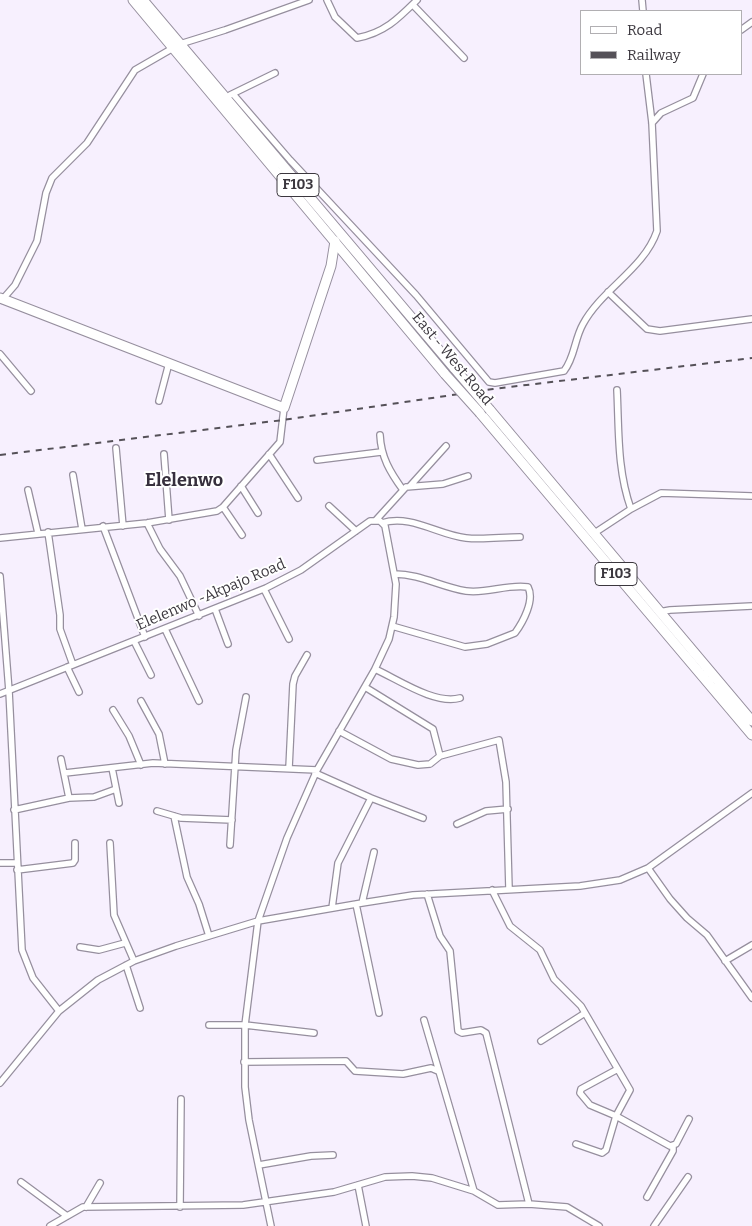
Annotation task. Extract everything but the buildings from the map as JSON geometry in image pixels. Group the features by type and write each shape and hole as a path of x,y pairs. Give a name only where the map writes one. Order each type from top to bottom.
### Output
{"main road":[{"name":"East - West Road","path":"133,0 176,46 229,96 593,534 752,721"},
{"name":"East - West Road","path":"143,0 176,46 348,257 752,735"},
{"path":"1,300 284,408 331,266 335,241"},
{"path":"331,266 348,257"}],"street":[{"path":"1,300 15,285 37,241 46,193 52,178 87,143 134,70 176,46 309,0"},
{"path":"326,0 335,17 357,38 384,30 393,25 415,2 464,58"},
{"path":"229,96 275,73"},
{"path":"284,162 416,295 489,382 495,383 564,371 572,361 583,324 608,292 644,256 652,244 657,231 652,123 646,75"},
{"path":"652,123 661,113 693,98 703,75"},
{"path":"608,292 647,330 660,331 752,319"},
{"path":"0,354 31,391"},
{"path":"159,401 169,363"},
{"path":"617,390 619,457 624,490 631,509"},
{"path":"0,538 103,526 123,526 210,513 223,507 282,438 284,408"},
{"path":"380,435 381,452 390,472 403,490"},
{"path":"379,521 403,490 410,486 446,446"},
{"path":"116,448 123,526"},
{"path":"318,460 381,452"},
{"path":"164,454 169,520"},
{"path":"268,454 298,498"},
{"path":"73,475 82,529"},
{"path":"410,486 443,484 468,476"},
{"path":"241,486 258,512"},
{"path":"28,490 38,533"},
{"path":"593,534 631,509 661,493 752,496"},
{"path":"329,506 356,532"},
{"path":"223,507 242,535"},
{"path":"379,521 394,520 408,522 465,538 520,537"},
{"path":"272,1226 247,1107 244,1062 245,1025 258,921 287,838 316,771 386,649 395,606 394,574 379,521"},
{"name":"Elelenwo -Akpajo Road","path":"0,694 165,630 264,589 301,570 356,532 379,521"},
{"path":"147,523 160,549 180,576 199,616"},
{"path":"103,526 145,637"},
{"path":"48,532 60,616 60,629 73,665"},
{"path":"392,626 465,647 487,644 515,633 528,608 531,594 528,587 513,586 486,591 466,591 416,575 394,574"},
{"path":"0,576 3,657 9,690 22,950 34,978 59,1012"},
{"path":"264,589 288,639"},
{"path":"659,612 752,606"},
{"path":"215,609 228,644"},
{"path":"165,630 199,701"},
{"path":"134,641 151,675"},
{"path":"290,768 293,684 295,676 307,655"},
{"path":"67,667 79,692"},
{"path":"376,669 437,698 450,701 460,698"},
{"path":"365,687 433,730 440,756"},
{"path":"230,845 238,737 246,697"},
{"path":"141,701 158,734 165,764"},
{"path":"113,710 129,736 141,765"},
{"path":"339,732 374,752 403,763 430,764 440,756 499,740 506,782 508,809 509,889"},
{"path":"61,759 69,798"},
{"path":"65,773 165,764 290,768 316,771 371,798 423,818"},
{"path":"112,768 119,803"},
{"path":"14,810 69,798 88,798 116,789"},
{"path":"0,1083 59,1012 98,980 126,965 258,921 359,903 427,894 601,883 630,877 648,868 752,793"},
{"path":"332,908 338,863 371,798"},
{"path":"457,824 486,811 508,809"},
{"path":"157,811 174,816 232,820"},
{"path":"174,816 187,877 199,904 209,936"},
{"path":"0,863 17,866 73,863 75,860 75,843"},
{"path":"110,843 114,915 134,962"},
{"path":"374,852 359,903 379,1013"},
{"path":"648,868 670,899 687,918 707,934 752,998"},
{"path":"492,890 506,921 540,950 554,979 578,1002 630,1093 616,1116 606,1150 602,1153 576,1144"},
{"path":"427,894 439,934 450,951 458,1031 462,1033 481,1030 486,1033 530,1204"},
{"path":"80,947 99,950 125,944"},
{"path":"725,961 752,945"},
{"path":"126,965 140,1008"},
{"path":"541,1041 585,1013"},
{"path":"424,1020 474,1192"},
{"path":"209,1025 245,1025 314,1033"},
{"path":"244,1062 346,1061 355,1072 403,1074 431,1068 438,1071"},
{"path":"616,1070 581,1089 580,1093 590,1105 616,1116 662,1142 673,1146"},
{"path":"180,1207 181,1099"},
{"path":"646,1198 673,1151 673,1146 689,1118"},
{"path":"259,1165 311,1156 333,1155"},
{"path":"50,1226 86,1207 242,1205 334,1192 385,1177 421,1176 474,1192 498,1205 530,1204 567,1207 599,1226"},
{"path":"654,1226 688,1177"},
{"path":"21,1182 67,1216"},
{"path":"86,1207 100,1183"},
{"path":"358,1185 366,1226"}],"railway":[{"path":"0,455 283,420 493,389 752,358"}],"district":[{"name":"Elelenwo","path":"184,481"}]}
